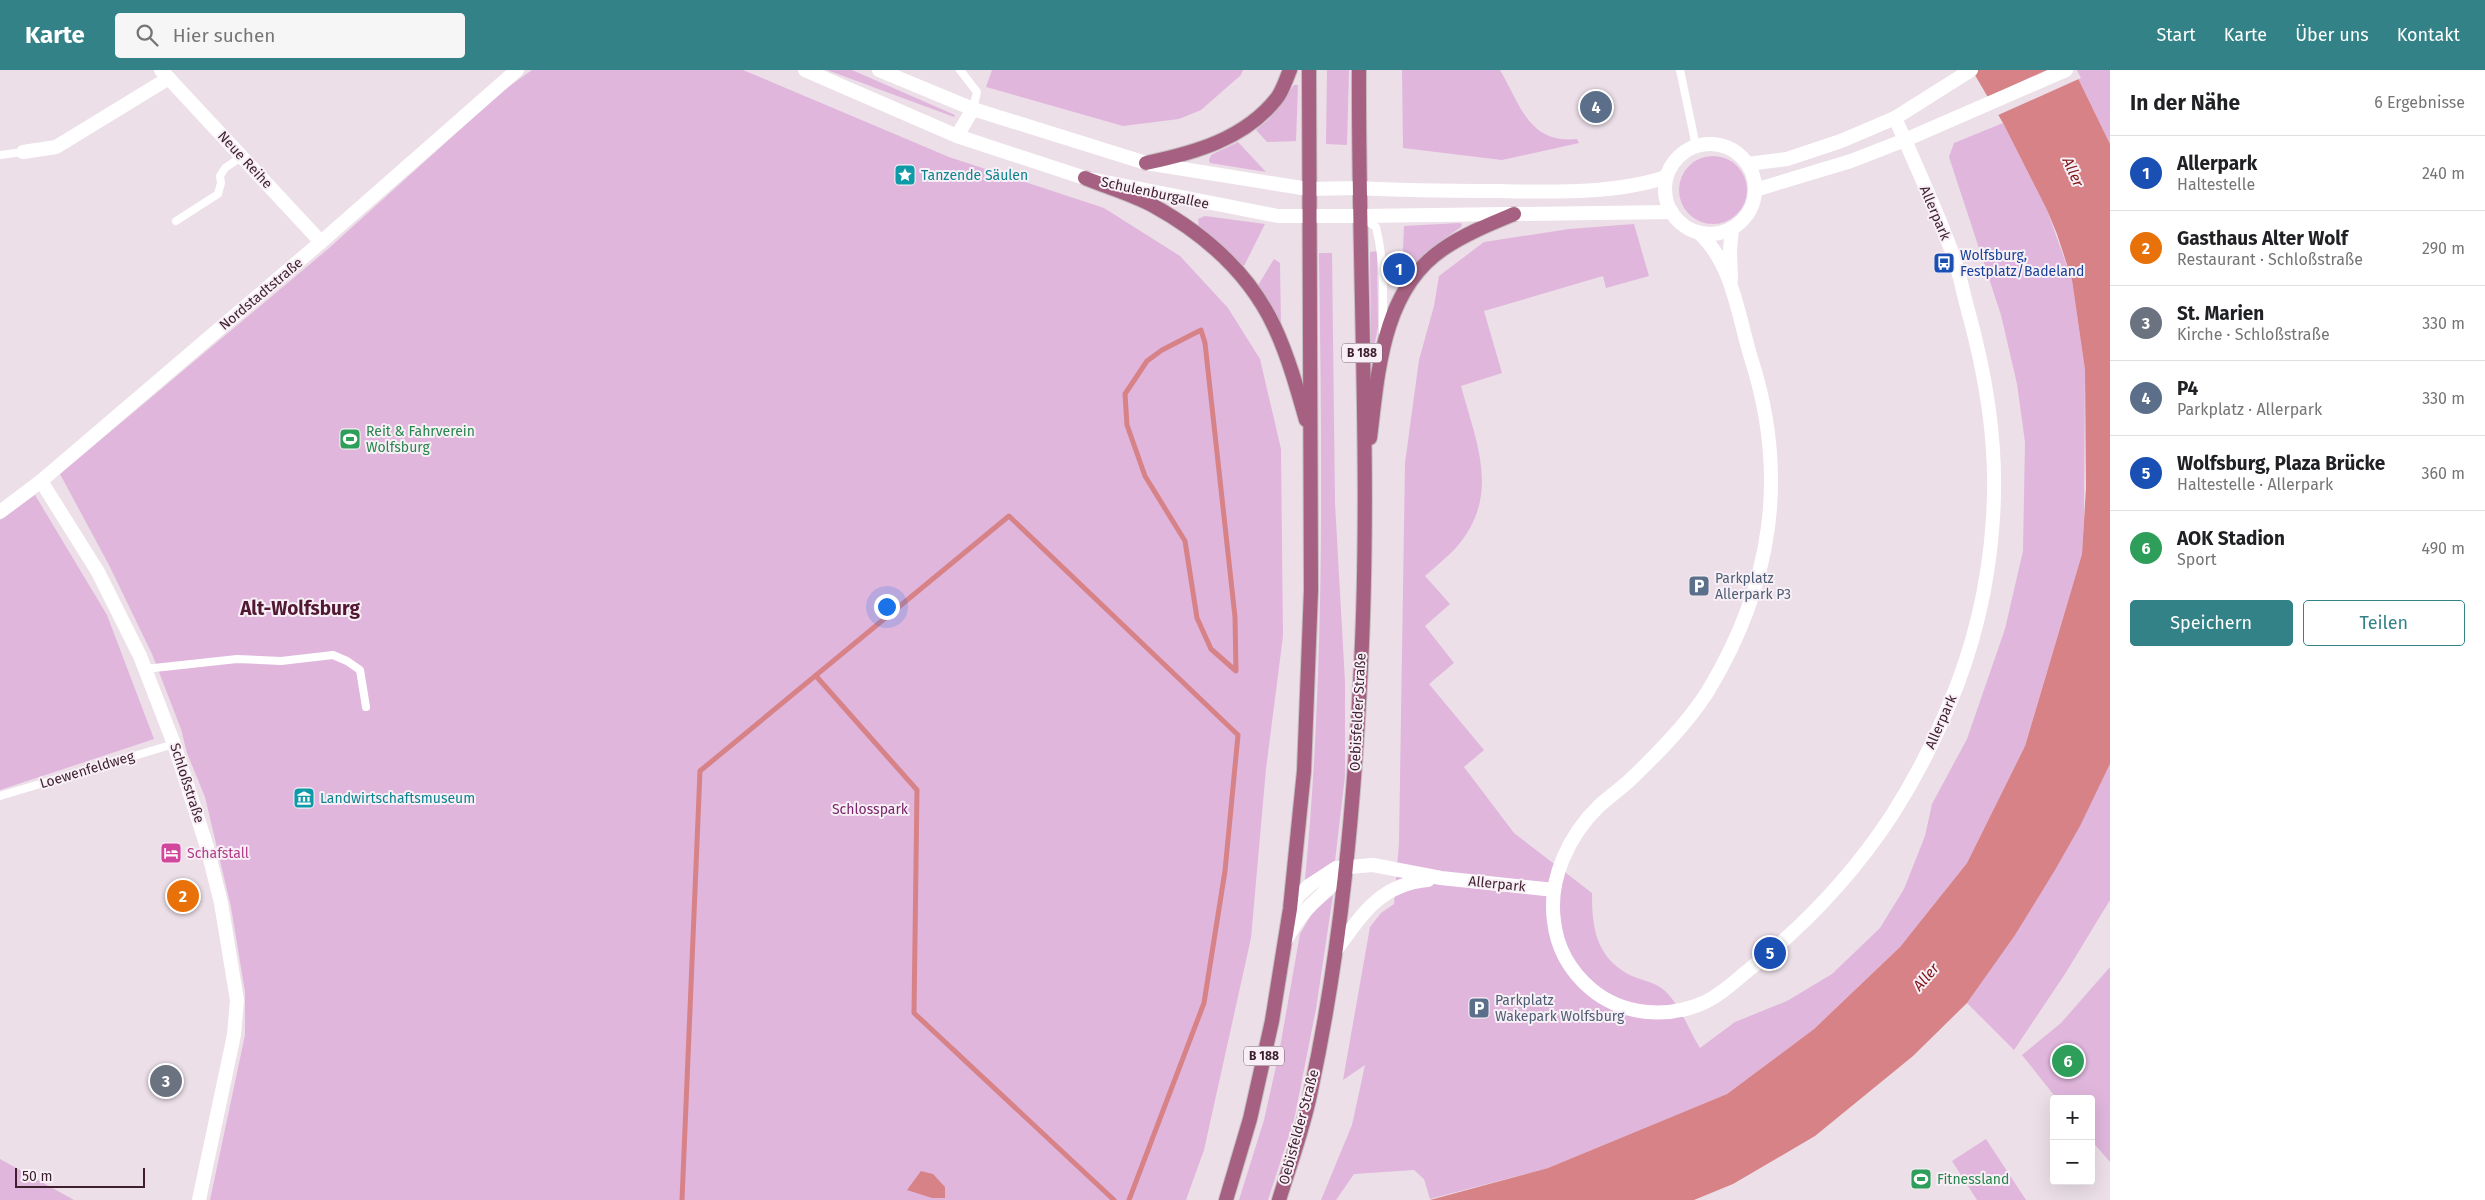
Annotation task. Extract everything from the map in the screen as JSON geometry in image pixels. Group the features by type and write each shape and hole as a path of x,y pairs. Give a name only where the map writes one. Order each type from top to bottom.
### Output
{"main road":[{"path":"1146,163 1177,157 1226,140 1254,121 1278,97 1290,70"},
{"name":"B 188","path":"1226,1200 1254,1101 1272,1021 1286,941 1304,771 1309,681 1309,70"},
{"name":"B 188","path":"1359,70 1360,216"},
{"path":"1085,178 1151,204 1180,222 1212,245 1248,282 1274,326 1290,366 1310,435"},
{"path":"1364,490 1383,345 1394,314 1406,290 1430,259 1442,249 1473,231 1514,214"},
{"name":"Oebisfelder Straße","path":"1279,1200 1311,1093 1337,949 1347,868 1361,662 1364,490 1360,216"}],"street":[{"name":"Nordstadtstraße","path":"0,512 41,481 321,242 517,70"},
{"name":"Schulenburgallee","path":"805,70 957,136 1085,178 1239,210 1278,216 1360,216"},
{"name":"Schulenburgallee","path":"879,70 974,110 1146,163 1308,189 1359,188"},
{"path":"1748,164 1787,159 1841,141 1895,118 1972,70"},
{"path":"1755,190 1850,161 1905,140 1969,114 2066,70"},
{"name":"Neue Reihe","path":"23,152 56,147 165,74 321,242"},
{"path":"957,136 974,110"},
{"name":"Allerpark","path":"1672,212 1687,228 1698,232 1708,241 1716,254 1731,287 1756,374 1771,440 1771,499 1765,553 1754,592 1728,654 1707,693 1684,724 1660,750 1598,807 1579,830 1565,855 1554,890 1552,908 1556,937 1564,958 1594,991 1620,1006 1656,1013 1681,1010 1706,1002 1770,953 1833,891 1891,817 1927,754 1962,672 1974,630 1985,583 1993,522 1995,470 1992,415 1976,337 1954,257 1895,118"},
{"path":"1360,216 1672,212 1666,200 1666,177 1672,164 1680,154 1696,146 1712,143 1734,151 1748,164 1754,176 1755,190 1752,204 1744,218 1732,228 1711,234 1698,232"},
{"path":"1359,188 1398,191 1545,192 1641,186 1666,177"},
{"name":"Allerpark","path":"1731,287 1730,250 1732,228"},
{"name":"Schloßstraße","path":"41,481 98,572 145,669 174,744 202,830 221,903 237,1000 234,1036 199,1200"},
{"name":"Allerpark","path":"1290,909 1299,895 1310,885 1336,868 1373,865 1441,878 1554,890"},
{"path":"1286,941 1300,918 1315,901 1335,885 1347,868"},
{"name":"Allerpark","path":"1337,949 1368,906 1411,881 1441,878"}],"lane":[{"path":"960,70 977,92 974,110"},
{"path":"1680,70 1696,146"},
{"path":"0,155 23,152"},
{"path":"176,221 218,194 222,183 220,176 225,168 241,157"},
{"path":"1360,216 1376,228 1381,247 1383,270 1383,345"},
{"path":"145,669 237,659 281,661 333,655 348,661 360,670 366,708"},
{"name":"Loewenfeldweg","path":"0,796 174,744"}],"green space":[{"name":"Schlosspark","path":"532,70 743,70 949,157 1104,208 1180,256 1228,308 1260,359 1281,449 1283,636 1266,769 1251,938 1204,1150 1186,1200 210,1200 245,1035 245,992 231,907 205,797 187,753 181,729 152,654 109,565 60,474 328,249 504,90"},
{"path":"827,70 852,70 955,115 954,117"},
{"path":"992,70 1243,70 1241,75 1201,110 1179,119 1123,126 986,87"},
{"path":"1327,70 1349,70 1347,145 1326,144"},
{"path":"1402,70 1500,70 1521,109 1537,129 1561,139 1577,139 1579,143 1502,160 1403,148"},
{"path":"2074,70 2110,70 2110,144"},
{"path":"1294,85 1298,85 1296,141 1267,142 1256,130 1269,119"},
{"path":"2003,123 2047,210 2072,280 2085,370 2084,519 2082,554 2025,746 1967,863 1900,947 1814,1029 1727,1094 1548,1168 1430,1199 1424,1179 1414,1170 1354,1174 1336,1200 1321,1200 1352,1125 1365,1065 1343,1080 1370,927 1381,913 1394,904 1399,843 1405,463 1419,360 1434,306 1439,276 1484,242 1569,229 1634,224 1649,276 1606,288 1603,276 1484,311 1502,373 1461,386 1478,450 1482,470 1482,490 1478,510 1469,530 1454,550 1425,576 1450,604 1425,626 1454,663 1429,684 1484,750 1464,767 1514,833 1592,893 1593,917 1597,938 1608,957 1626,973 1664,990 1680,1010 1700,1048 1735,1022 1787,1001 1832,974 1880,928 1904,889 1925,836 1932,804 1967,739 2005,629 2023,551 2025,442 2017,384 2001,315 1949,157 1954,143"},
{"path":"1238,142 1266,172 1210,163 1211,155"},
{"path":"1706,156 1720,156 1732,161 1742,171 1747,183 1747,197 1742,209 1732,219 1720,224 1706,224 1694,219 1684,209 1679,197 1679,183 1684,171 1694,161"},
{"path":"1205,216 1265,224 1244,266 1199,228 1198,219"},
{"path":"1462,224 1461,227 1426,252 1404,278 1402,272 1404,226"},
{"path":"1377,251 1378,327 1374,348 1371,345 1370,252"},
{"path":"1319,253 1332,253 1335,503 1345,682 1345,776 1335,861 1305,880 1316,723 1321,567"},
{"path":"1274,259 1280,263 1281,327 1257,287"},
{"path":"35,495 107,615 154,739 0,790 0,520"},
{"path":"2110,764 2110,900 2065,974 2014,1050 1967,1003 2006,946 2061,857"},
{"path":"1333,895 1316,1009 1294,1120 1268,1200 1239,1200 1264,1120 1279,1053 1300,934 1314,910"},
{"path":"2110,967 2110,1162 2095,1145 2095,1095 2054,1095 2022,1055 2061,1023"},
{"path":"1986,1139 2026,1200 1977,1200 1952,1161"},
{"path":"0,1159 74,1200 0,1200"}],"water":[{"name":"Aller","path":"1972,70 2074,70 2110,144 2110,764 2080,826 2055,870 2015,935 1967,1003 1913,1056 1815,1136 1733,1184 1694,1200 1430,1200 1548,1168 1727,1094 1814,1029 1900,947 1967,863 2025,746 2082,554 2086,488 2085,370 2072,280 2057,234 2047,210 2003,123"},
{"path":"921,1171 933,1174 945,1187 945,1198 932,1198 907,1190"}],"pier":[{"path":"2047,70 2077,70 2081,78 1996,116 1985,98"}],"waterway":[{"path":"1201,330 1205,343 1235,617 1236,671 1211,649 1197,618 1185,541 1145,476 1127,425 1125,394 1147,361 1162,350 1201,330"},
{"path":"682,1200 700,771 1009,516 1238,735 1225,871 1204,1003 1129,1200"},
{"path":"816,676 917,790 914,1013 1114,1200"}],"place":[{"name":"P4","path":"1596,107"},
{"name":"Tanzende Säulen","path":"905,175"},
{"name":"Wolfsburg, Festplatz/Badeland","path":"1944,263"},
{"name":"Allerpark","path":"1399,269"},
{"name":"Reit & Fahrverein Wolfsburg","path":"350,439"},
{"name":"Parkplatz Allerpark P3","path":"1699,586"},
{"name":"Landwirtschaftsmuseum","path":"304,798"},
{"name":"Schafstall","path":"171,853"},
{"name":"Gasthaus Alter Wolf","path":"183,896"},
{"name":"Wolfsburg, Plaza Brücke","path":"1770,953"},
{"name":"Parkplatz Wakepark Wolfsburg","path":"1479,1008"},
{"name":"AOK Stadion","path":"2068,1061"},
{"name":"St. Marien","path":"166,1081"},
{"name":"Fitnessland","path":"1921,1179"}],"district":[{"name":"Alt-Wolfsburg","path":"300,608"}]}
